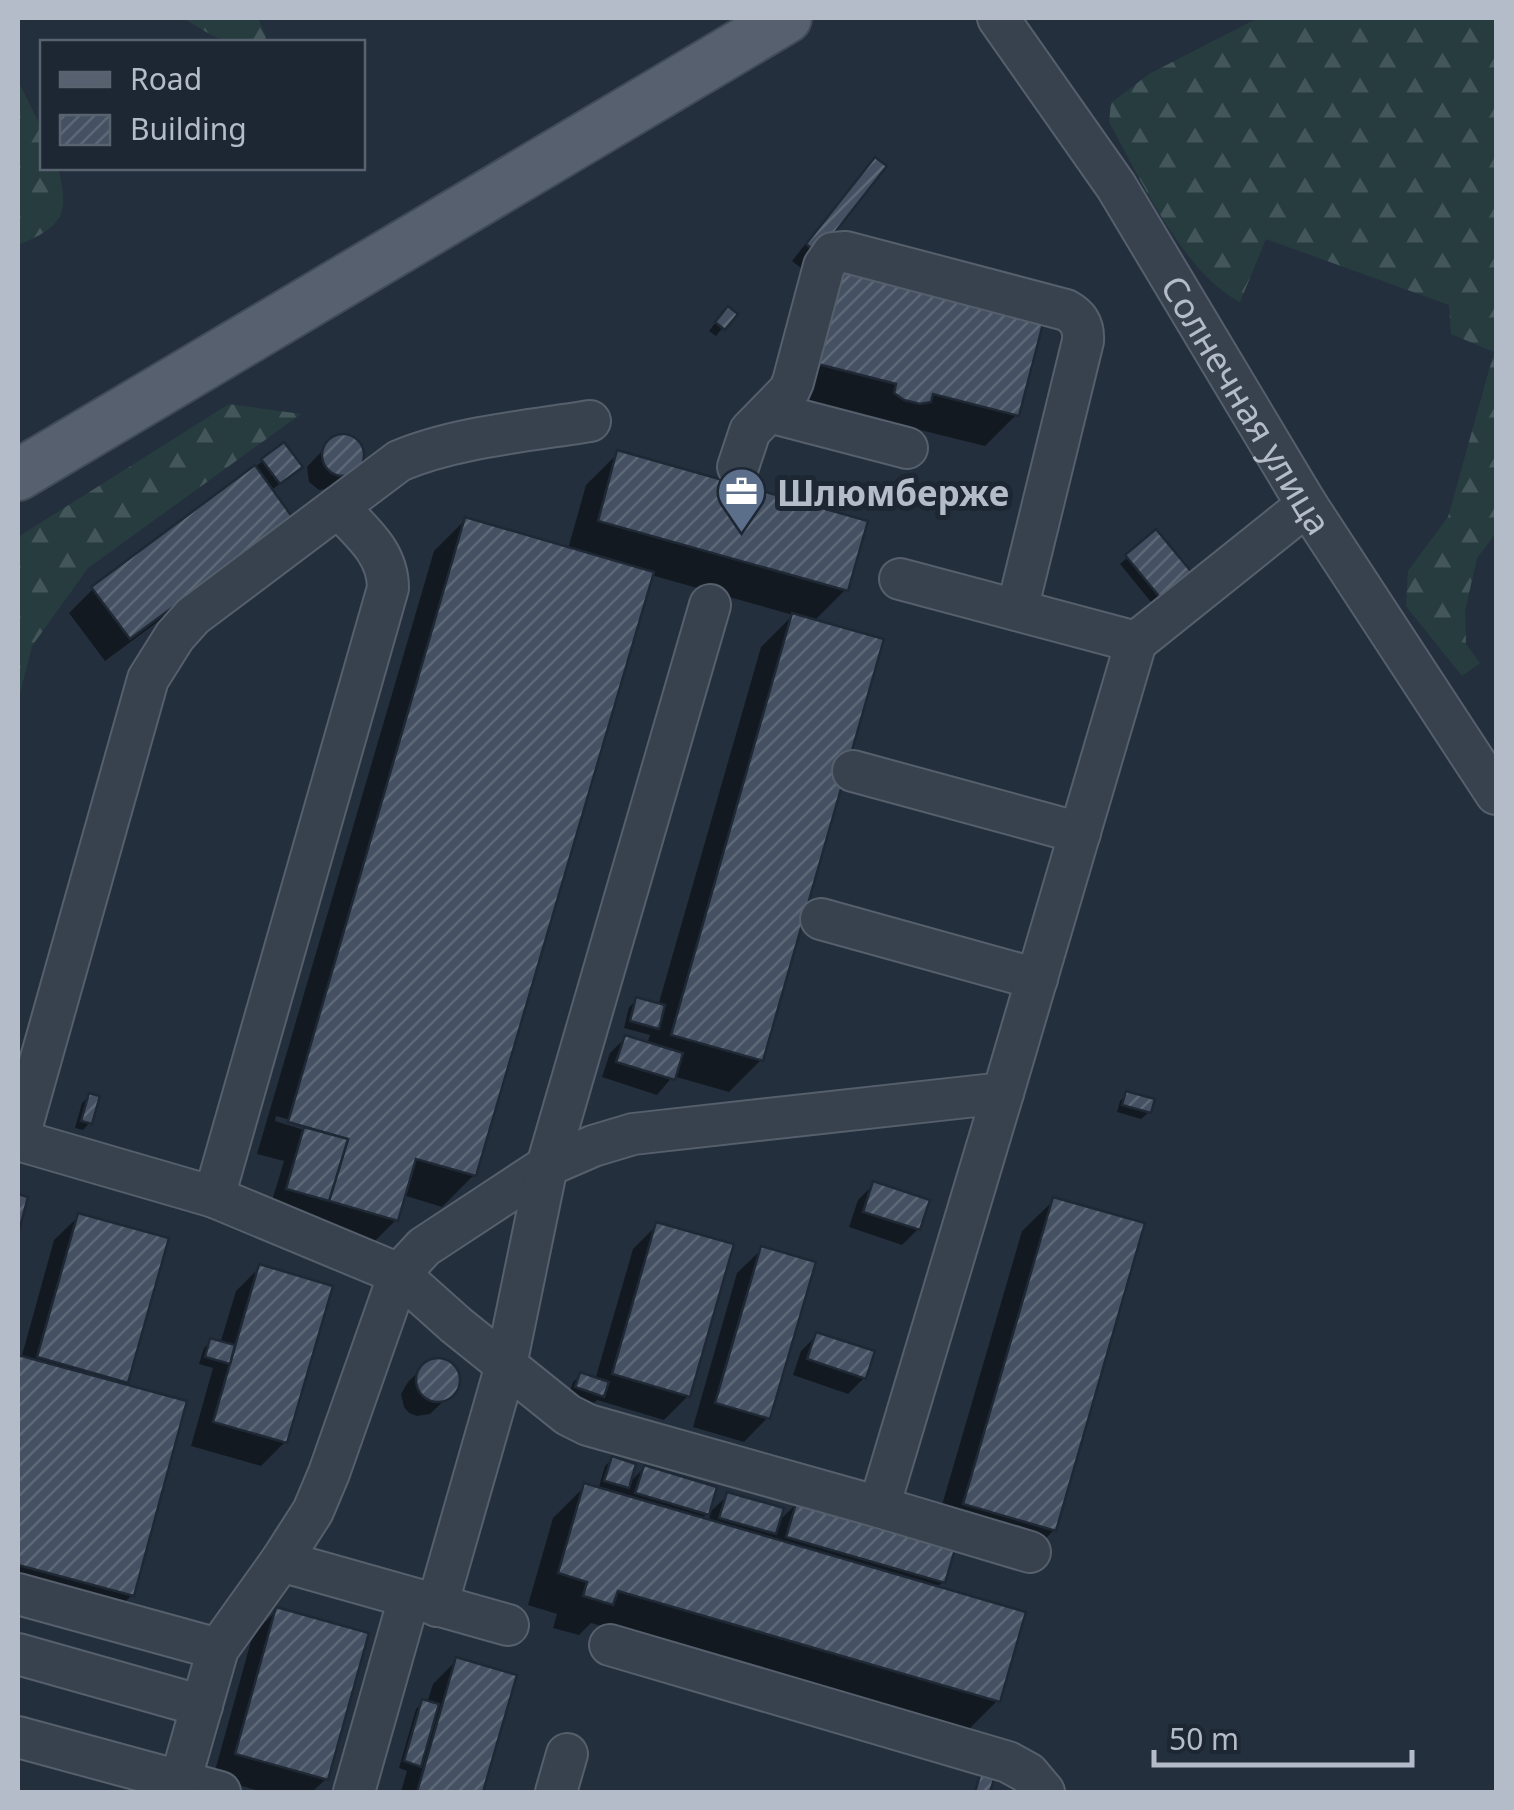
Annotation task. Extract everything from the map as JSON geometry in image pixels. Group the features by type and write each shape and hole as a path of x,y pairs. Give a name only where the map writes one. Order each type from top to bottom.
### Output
{"main road":[{"path":"18,476 786,18"}],"street":[{"name":"Солнечная улица","path":"998,18 1116,186 1307,504 1496,794"},
{"path":"738,466 750,432 789,391 824,266 838,251 1074,314 1084,330 1083,341 1017,610"},
{"path":"769,412 908,448"},
{"path":"590,420 423,451 399,462 193,616 175,636 148,679 18,1140 214,1197 399,1274 568,1415 588,1425 1030,1552"},
{"path":"879,1507 1136,642 1307,504"},
{"path":"214,1197 388,588 384,561 338,507"},
{"path":"900,579 1136,642"},
{"path":"354,1792 506,1365 546,1166 710,605"},
{"path":"853,771 1080,833"},
{"path":"821,919 1037,980"},
{"path":"178,1787 218,1649 312,1511 399,1274 424,1247 546,1166 633,1134 1003,1093"},
{"path":"281,1561 508,1625"},
{"path":"18,1594 218,1649"},
{"path":"610,1645 1008,1762 1028,1774 1044,1792"},
{"path":"18,1654 202,1706"},
{"path":"18,1737 178,1787 220,1792"}],"green space":[{"path":"183,18 258,18 266,37 224,40"},
{"path":"1258,18 1496,18 1496,533 1477,558 1465,611 1466,644 1480,663 1462,676 1406,606 1408,571 1448,517 1494,352 1451,334 1449,305 1266,239 1240,302 1219,288 1181,247 1109,122 1111,103 1149,74"},
{"path":"18,81 40,125 40,170 58,170 63,197 54,225 18,245"},
{"path":"229,404 301,414 88,568 32,646 18,701 18,537"}],"building":[{"path":"875,157 887,166 818,254 806,244"},
{"path":"840,263 1045,316 1019,416 933,394 931,402 904,400 894,393 896,384 814,363"},
{"path":"728,306 738,314 725,330 715,322"},
{"path":"343,434 358,440 364,455 358,470 343,476 328,470 322,455 328,440"},
{"path":"284,442 303,467 280,484 261,459"},
{"path":"617,450 868,521 848,591 598,521"},
{"path":"255,465 293,518 130,639 91,587"},
{"path":"465,517 654,572 476,1176 416,1159 398,1221 329,1201 348,1139 288,1122"},
{"path":"1156,529 1213,598 1182,624 1125,555"},
{"path":"792,613 884,639 763,1061 671,1035"},
{"path":"636,997 665,1005 659,1029 630,1021"},
{"path":"625,1035 683,1053 675,1080 616,1062"},
{"path":"1126,1091 1155,1099 1151,1113 1122,1105"},
{"path":"89,1093 100,1096 92,1124 81,1121"},
{"path":"304,1127 348,1139 329,1201 286,1189"},
{"path":"873,1181 930,1200 920,1230 863,1212"},
{"path":"18,1194 28,1197 18,1235"},
{"path":"1053,1197 1145,1223 1056,1531 963,1504"},
{"path":"78,1213 169,1238 128,1383 37,1357"},
{"path":"656,1222 734,1244 690,1397 612,1374"},
{"path":"761,1246 816,1262 770,1419 715,1403"},
{"path":"259,1264 333,1286 287,1443 213,1422"},
{"path":"816,1332 875,1351 866,1379 807,1359"},
{"path":"210,1338 235,1345 230,1364 205,1357"},
{"path":"18,1355 187,1401 134,1596 18,1565"},
{"path":"438,1358 454,1364 460,1380 454,1396 438,1402 422,1396 416,1380 422,1364"},
{"path":"580,1372 609,1382 604,1397 575,1387"},
{"path":"612,1456 636,1464 629,1488 604,1481"},
{"path":"644,1465 717,1487 709,1515 635,1493"},
{"path":"584,1483 1026,1612 1000,1702 618,1591 613,1605 583,1596 587,1582 558,1573"},
{"path":"727,1492 784,1508 776,1534 719,1518"},
{"path":"797,1500 956,1546 945,1583 786,1537"},
{"path":"276,1607 369,1633 328,1780 235,1754"},
{"path":"456,1657 517,1675 483,1792 417,1792"},
{"path":"422,1699 439,1704 421,1767 404,1761"},
{"path":"980,1775 994,1779 990,1792 975,1792"}],"place":[{"name":"Шлюмберже","path":"742,534"}]}
